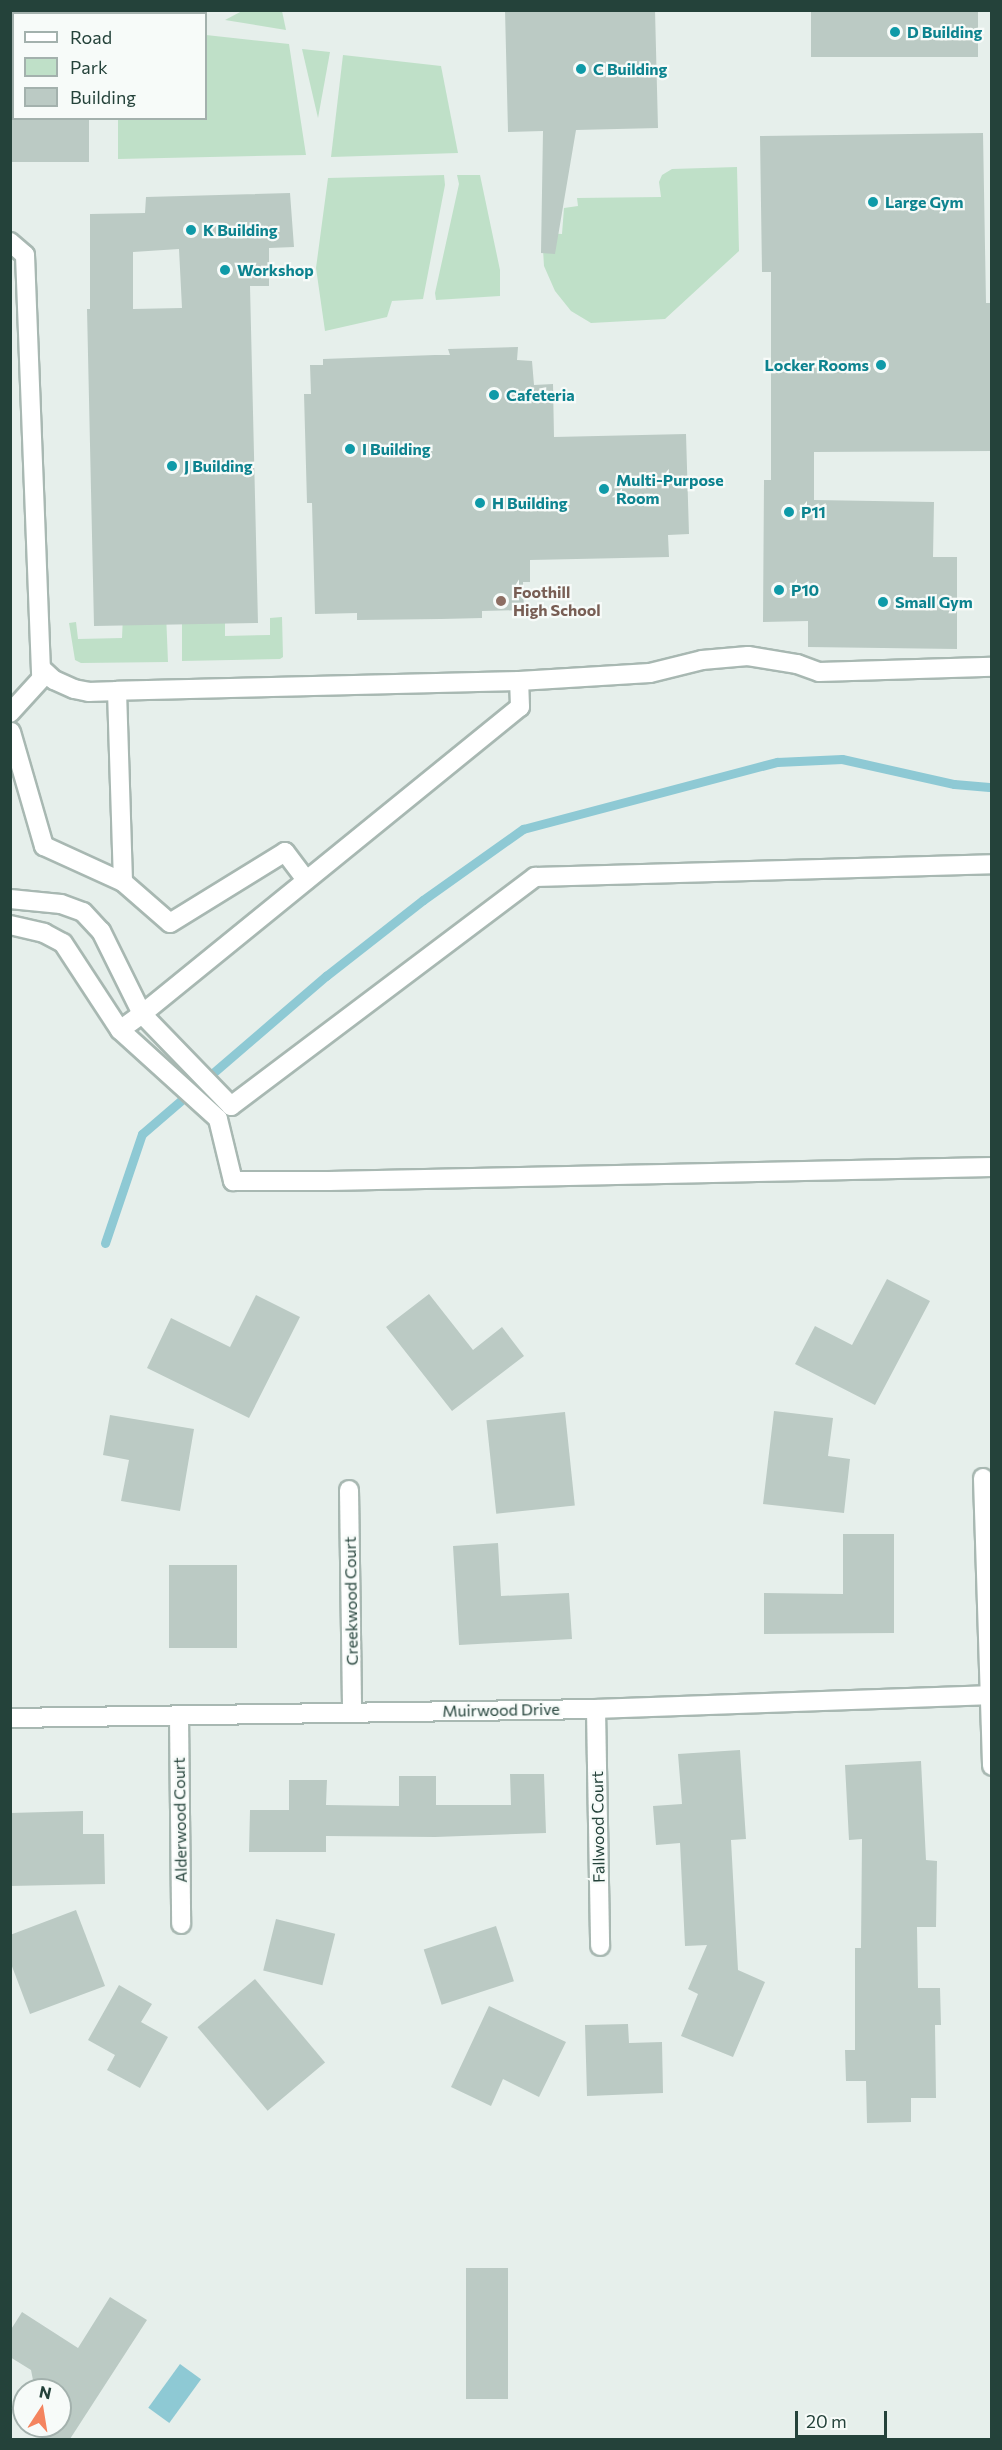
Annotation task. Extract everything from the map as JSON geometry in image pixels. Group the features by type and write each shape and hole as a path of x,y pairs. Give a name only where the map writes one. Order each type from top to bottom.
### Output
{"street":[{"path":"10,242 25,255 41,668 41,679 10,713"},
{"path":"41,668 54,680 74,689 89,692 519,681 650,672 702,660 748,656 797,664 819,672 992,667"},
{"path":"120,1030 520,707 519,681"},
{"path":"117,691 123,882"},
{"path":"11,732 44,846 123,882 170,923 285,852 306,880"},
{"path":"10,899 61,904 83,912 101,931 142,1014 231,1106 535,877 992,864"},
{"path":"10,925 44,933 63,943 120,1030 218,1119 233,1181 340,1181 992,1167"},
{"path":"983,1478 992,1766"},
{"name":"Creekwood Court","path":"349,1490 352,1712"},
{"name":"Muirwood Drive","path":"10,1718 596,1709 991,1695"},
{"name":"Fallwood Court","path":"596,1709 600,1946"},
{"name":"Alderwood Court","path":"179,1716 181,1924"}],"green space":[{"path":"242,11 282,11 286,30 225,20"},
{"path":"207,35 289,44 306,155 118,159 118,120 207,120"},
{"path":"302,49 330,52 318,118"},
{"path":"343,55 441,66 458,153 331,157"},
{"path":"737,167 739,251 665,319 591,323 571,311 555,291 544,266 542,233 562,234 564,208 578,206 577,198 661,197 659,182 662,175 672,169"},
{"path":"444,175 445,185 423,299 392,301 387,317 325,331 316,268 328,178"},
{"path":"457,175 480,175 500,270 500,296 436,300 435,293 459,184"},
{"path":"225,611 225,636 270,635 270,618 282,617 283,657 280,659 182,661 182,612"},
{"path":"166,613 168,662 81,663 75,660 69,623 76,622 78,639 122,638 123,615"}],"water":[{"path":"180,2364 201,2379 169,2423 148,2408"}],"building":[{"name":"C Building","path":"505,10 655,10 658,128 576,130 555,254 541,253 543,131 508,132"},
{"name":"D Building","path":"811,10 978,10 978,57 811,57"},
{"path":"10,118 12,120 89,120 89,162 10,162"},
{"path":"983,133 986,303 991,303 992,451 814,452 814,500 934,502 933,557 957,557 957,649 808,647 808,621 763,622 764,480 771,480 771,272 762,272 760,136"},
{"name":"J Building","path":"290,193 294,247 269,248 269,286 250,286 258,623 94,626 87,309 90,309 90,214 145,213 146,197","holes":["179,249 182,308 133,309 133,252"]},
{"path":"518,347 517,360 532,361 534,385 553,384 554,437 686,434 689,534 668,535 669,557 530,560 530,582 523,582 524,610 482,611 482,618 441,619 357,620 357,613 315,614 312,503 307,503 304,394 311,394 310,365 323,365 323,359 450,355 448,349"},
{"path":"887,1279 930,1301 875,1405 795,1364 815,1326 852,1345"},
{"path":"429,1294 473,1350 502,1327 524,1356 452,1411 386,1327"},
{"path":"256,1295 300,1317 249,1418 147,1368 171,1318 230,1347"},
{"path":"774,1411 833,1418 828,1456 850,1459 844,1513 763,1504"},
{"path":"565,1412 575,1505 496,1514 486,1420"},
{"path":"110,1415 194,1429 180,1511 121,1501 129,1460 103,1455"},
{"path":"843,1534 894,1534 894,1633 764,1634 764,1593 843,1594"},
{"path":"498,1543 501,1596 569,1593 572,1639 459,1645 453,1546"},
{"path":"169,1565 237,1565 237,1648 169,1648"},
{"path":"740,1750 746,1839 731,1840 738,1970 765,1982 733,2057 681,2036 698,1994 688,1989 707,1945 685,1946 680,1843 656,1845 653,1806 682,1804 678,1754"},
{"path":"921,1761 926,1860 937,1861 936,1927 917,1927 918,1988 940,1988 941,2025 935,2025 936,2098 911,2098 911,2122 867,2123 866,2081 846,2081 845,2050 855,2050 855,1948 861,1948 862,1839 849,1840 845,1765"},
{"path":"510,1774 544,1774 546,1833 435,1837 326,1836 326,1852 249,1852 250,1810 289,1810 289,1780 327,1780 326,1805 399,1806 399,1776 436,1776 436,1805 511,1805"},
{"path":"83,1811 83,1834 104,1834 105,1884 10,1886 10,1813"},
{"path":"76,1910 105,1986 30,2014 10,1961 10,1935"},
{"path":"276,1919 335,1934 322,1985 263,1970"},
{"path":"496,1926 514,1981 442,2005 424,1949"},
{"path":"255,1979 325,2062 268,2111 198,2027"},
{"path":"119,1985 152,2004 141,2022 168,2037 140,2088 107,2070 115,2055 88,2040"},
{"path":"489,2006 566,2042 539,2097 503,2079 491,2106 451,2087"},
{"path":"628,2024 629,2043 662,2042 663,2093 587,2096 585,2025"},
{"path":"466,2268 508,2268 508,2399 466,2399"},
{"path":"110,2297 147,2320 72,2436 72,2378 33,2378 31,2370 10,2357 10,2331 22,2312 78,2348"},
{"path":"44,2438 71,2438 70,2439"}],"waterway":[{"path":"105,1243 142,1134 326,976 423,900 523,829 777,762 842,759 954,784 992,787"}],"place":[{"name":"D Building","path":"895,32"},
{"name":"C Building","path":"581,69"},
{"name":"Large Gym","path":"873,202"},
{"name":"K Building","path":"191,230"},
{"name":"Workshop","path":"225,270"},
{"name":"Locker Rooms","path":"881,365"},
{"name":"Cafeteria","path":"494,395"},
{"name":"I Building","path":"350,449"},
{"name":"J Building","path":"172,466"},
{"name":"Multi-Purpose Room","path":"604,489"},
{"name":"H Building","path":"480,503"},
{"name":"P11","path":"789,512"},
{"name":"P10","path":"779,590"},
{"name":"Foothill High School","path":"501,601"},
{"name":"Small Gym","path":"883,602"}]}
